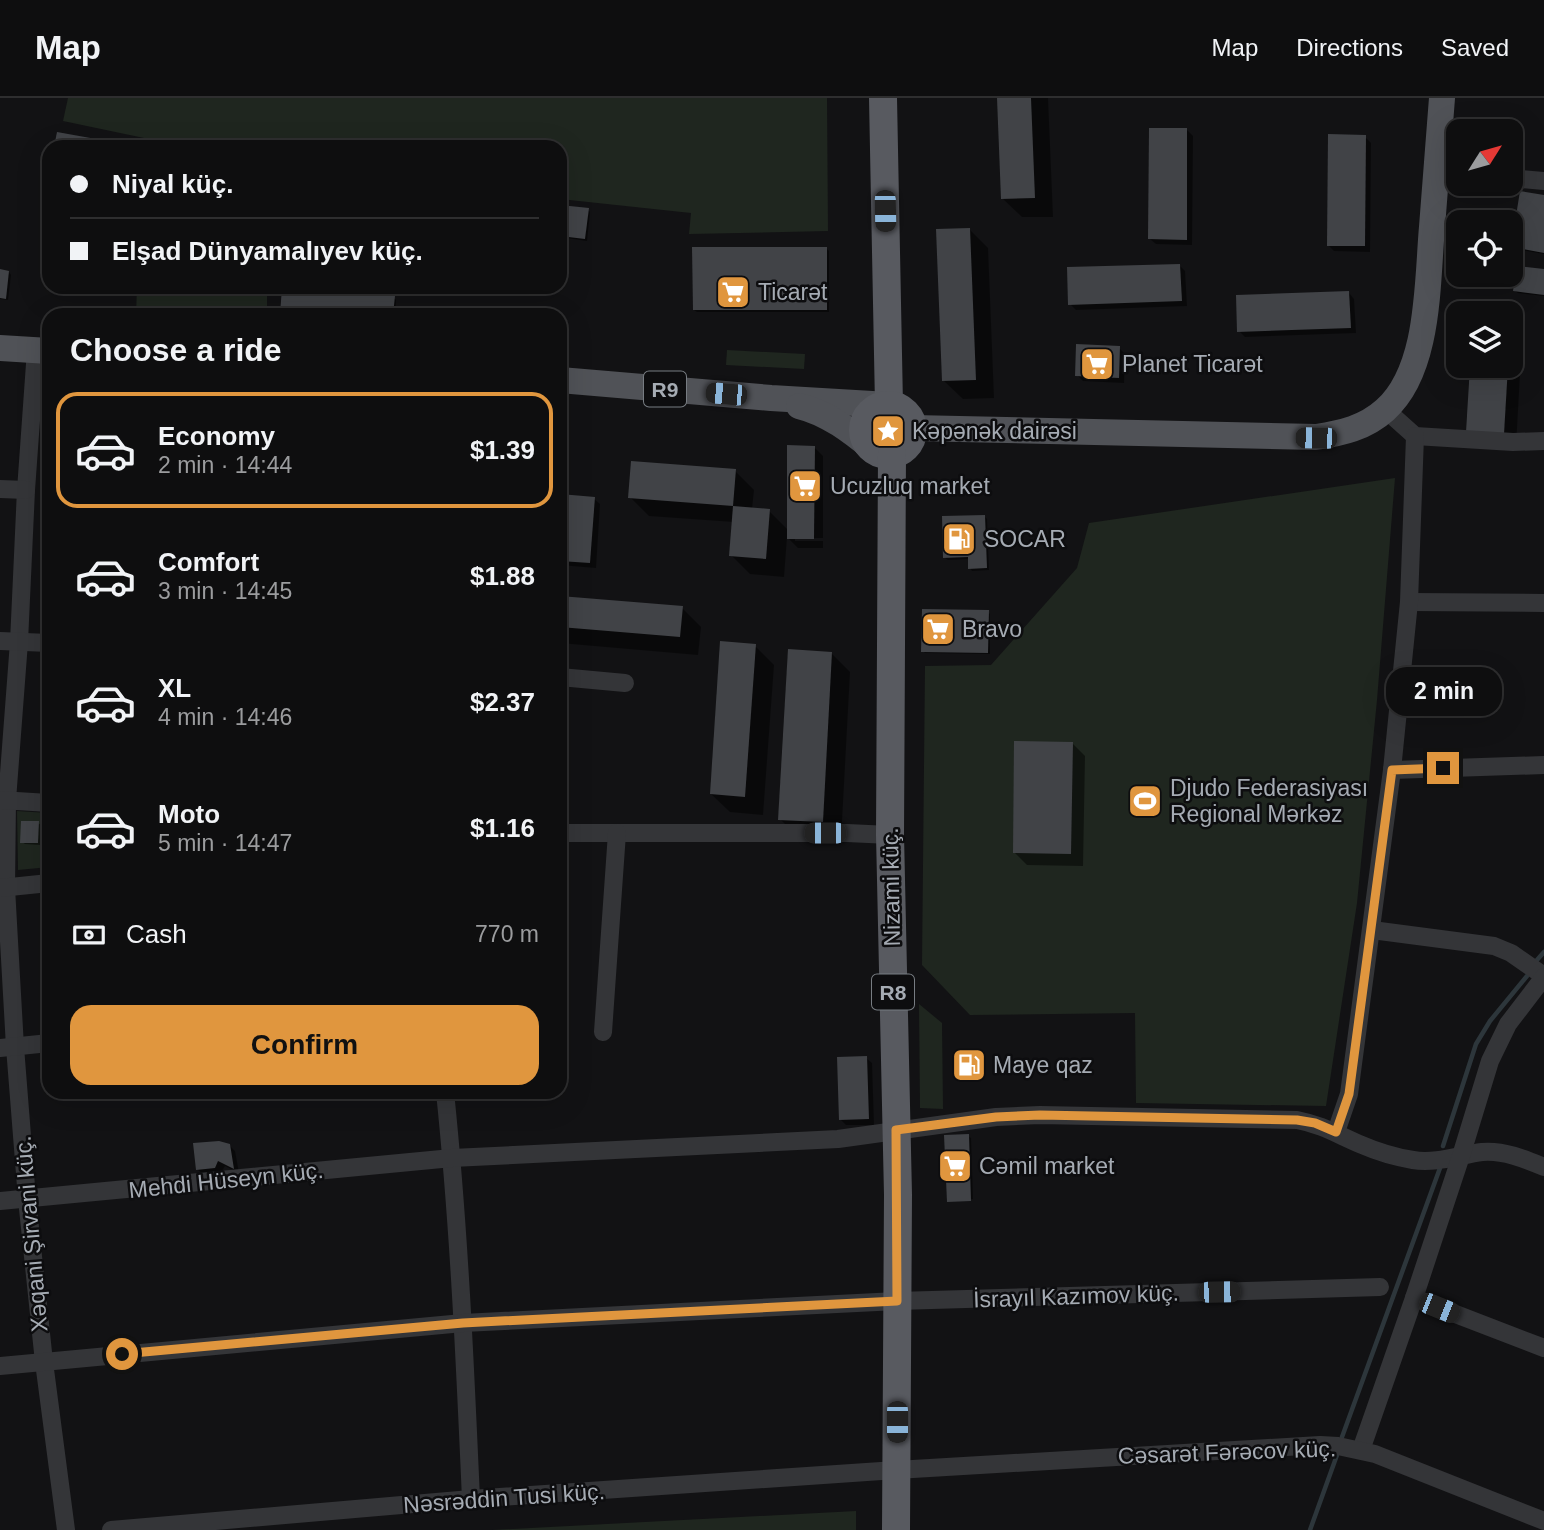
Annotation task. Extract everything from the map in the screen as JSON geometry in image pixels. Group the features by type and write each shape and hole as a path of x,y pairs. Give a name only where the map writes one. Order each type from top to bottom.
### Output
{"highway":[{"path":"883,98 888,405 905,412 913,428 912,437 900,451 883,452"},
{"name":"Nizami küç.","path":"888,405 872,411 863,426 867,444 883,452 896,1130 896,1530"}],"main road":[{"path":"1442,98 1446,156"},
{"path":"913,428 1316,438 1359,428 1386,410 1407,380 1414,363 1421,337 1446,177"},
{"path":"0,348 42,351"},
{"name":"R9","path":"567,381 771,398"},
{"path":"771,398 888,405"},
{"path":"771,398 808,408 883,452"}],"street":[{"path":"1523,179 1544,181"},
{"name":"Xəqani Şirvani küç.","path":"42,351 40,401 26,490 19,642 4,800 3,888 7,1047 66,1530"},
{"path":"1386,410 1415,436 1513,442 1544,441"},
{"path":"1336,1132 1349,1094 1392,770 1409,602 1415,436"},
{"path":"0,489 26,490"},
{"path":"1409,602 1544,603"},
{"path":"0,641 42,643"},
{"path":"567,678 625,683"},
{"path":"1392,770 1544,765"},
{"path":"4,800 42,803"},
{"path":"603,1032 617,832"},
{"path":"567,833 890,835"},
{"path":"3,888 42,884"},
{"path":"1361,1450 1414,1298 1490,1061 1508,1024 1544,976 1511,953 1494,946 1372,930"},
{"path":"7,1047 42,1044"},
{"path":"446,1099 463,1323 471,1499"},
{"name":"Mehdi Hüseyn küç.","path":"0,1201 452,1158 838,1139 996,1117 1040,1115 1297,1120 1315,1123 1359,1144 1411,1160 1422,1161 1485,1152 1503,1153 1544,1167"},
{"name":"İsrayıl Kazımov küç.","path":"0,1366 463,1323 897,1301 1380,1287"},
{"path":"1414,1298 1544,1348"},
{"name":"Cəsarət Fərəcov küç.","path":"896,1470 1338,1446 1375,1454 1544,1521"},
{"name":"Nəsrəddin Tusi küç.","path":"111,1530 471,1499 896,1470"}],"shaded area":[{"path":"68,98 827,98 828,231 689,234 691,213 567,200 567,140 154,140 63,121"},
{"path":"137,294 267,294 267,308 136,308"},
{"path":"727,350 805,354 804,369 726,365"},
{"name":"Djudo Federasiyası Regional Mərkəz","path":"1395,478 1357,903 1326,1106 1136,1103 1135,1013 970,1015 922,965 925,666 991,665 1077,568 1089,523"},
{"path":"17,811 42,813 42,868 18,870"},
{"path":"919,1004 942,1023 943,1109 920,1108"},
{"path":"856,1511 856,1530 492,1530"}],"building":[{"path":"997,98 1031,98 1035,198 1001,199"},
{"path":"1149,128 1187,128 1187,240 1148,239"},
{"path":"57,132 102,140 55,140"},
{"path":"1328,134 1366,135 1365,246 1327,246"},
{"path":"1523,192 1544,195 1544,253 1523,249 1523,210 1517,210 1519,196 1523,196"},
{"path":"567,206 589,208 585,239 567,237"},
{"path":"970,228 976,380 942,381 936,229"},
{"path":"692,247 827,247 827,310 693,310"},
{"path":"1180,264 1182,301 1068,305 1067,267"},
{"path":"1523,267 1544,269 1544,295 1513,291 1513,287 1523,287"},
{"path":"0,269 9,271 6,299 0,298"},
{"path":"1349,291 1351,328 1237,332 1236,295"},
{"path":"282,294 395,296 394,308 280,308"},
{"path":"1076,344 1120,346 1119,378 1075,376"},
{"path":"1469,378 1507,378 1504,434 1466,432"},
{"path":"787,445 815,446 814,539 787,539"},
{"path":"631,461 736,469 733,506 628,498"},
{"path":"567,495 595,497 590,563 567,561"},
{"path":"733,506 770,509 766,559 729,556"},
{"path":"985,515 987,568 968,569 968,557 943,558 942,516"},
{"path":"567,597 683,606 680,637 567,628"},
{"path":"922,609 989,610 988,653 921,652"},
{"path":"720,641 756,644 745,797 710,794"},
{"path":"788,649 832,652 823,822 778,820"},
{"path":"1014,741 1073,742 1071,854 1013,853"},
{"path":"21,821 39,821 38,843 20,843"},
{"path":"960,1054 982,1054 982,1078 960,1078"},
{"path":"867,1056 869,1119 839,1120 837,1057"},
{"path":"969,1134 971,1201 947,1202 944,1135"},
{"path":"219,1141 230,1144 234,1169 218,1161 215,1168 196,1170 193,1143"}],"waterway":[{"path":"1537,960 1544,952"},
{"path":"1443,1146 1476,1044 1490,1021 1527,976"},
{"path":"1342,1437 1440,1168"},
{"path":"1310,1530 1337,1455"}],"place":[{"name":"Ticarət","path":"733,292"},
{"name":"Planet Ticarət","path":"1097,364"},
{"name":"Kəpənək dairəsi","path":"888,431"},
{"name":"Ucuzluq market","path":"805,486"},
{"name":"SOCAR","path":"959,539"},
{"name":"Bravo","path":"938,629"},
{"name":"Djudo Federasiyası Regional Mərkəz","path":"1145,801"},
{"name":"Maye qaz","path":"969,1065"},
{"name":"Cəmil market","path":"955,1166"}],"route":[{"path":"122,1354 463,1323 897,1301 896,1130 996,1117 1040,1115 1297,1120 1315,1123 1336,1132 1349,1094 1392,770 1443,768"}]}
